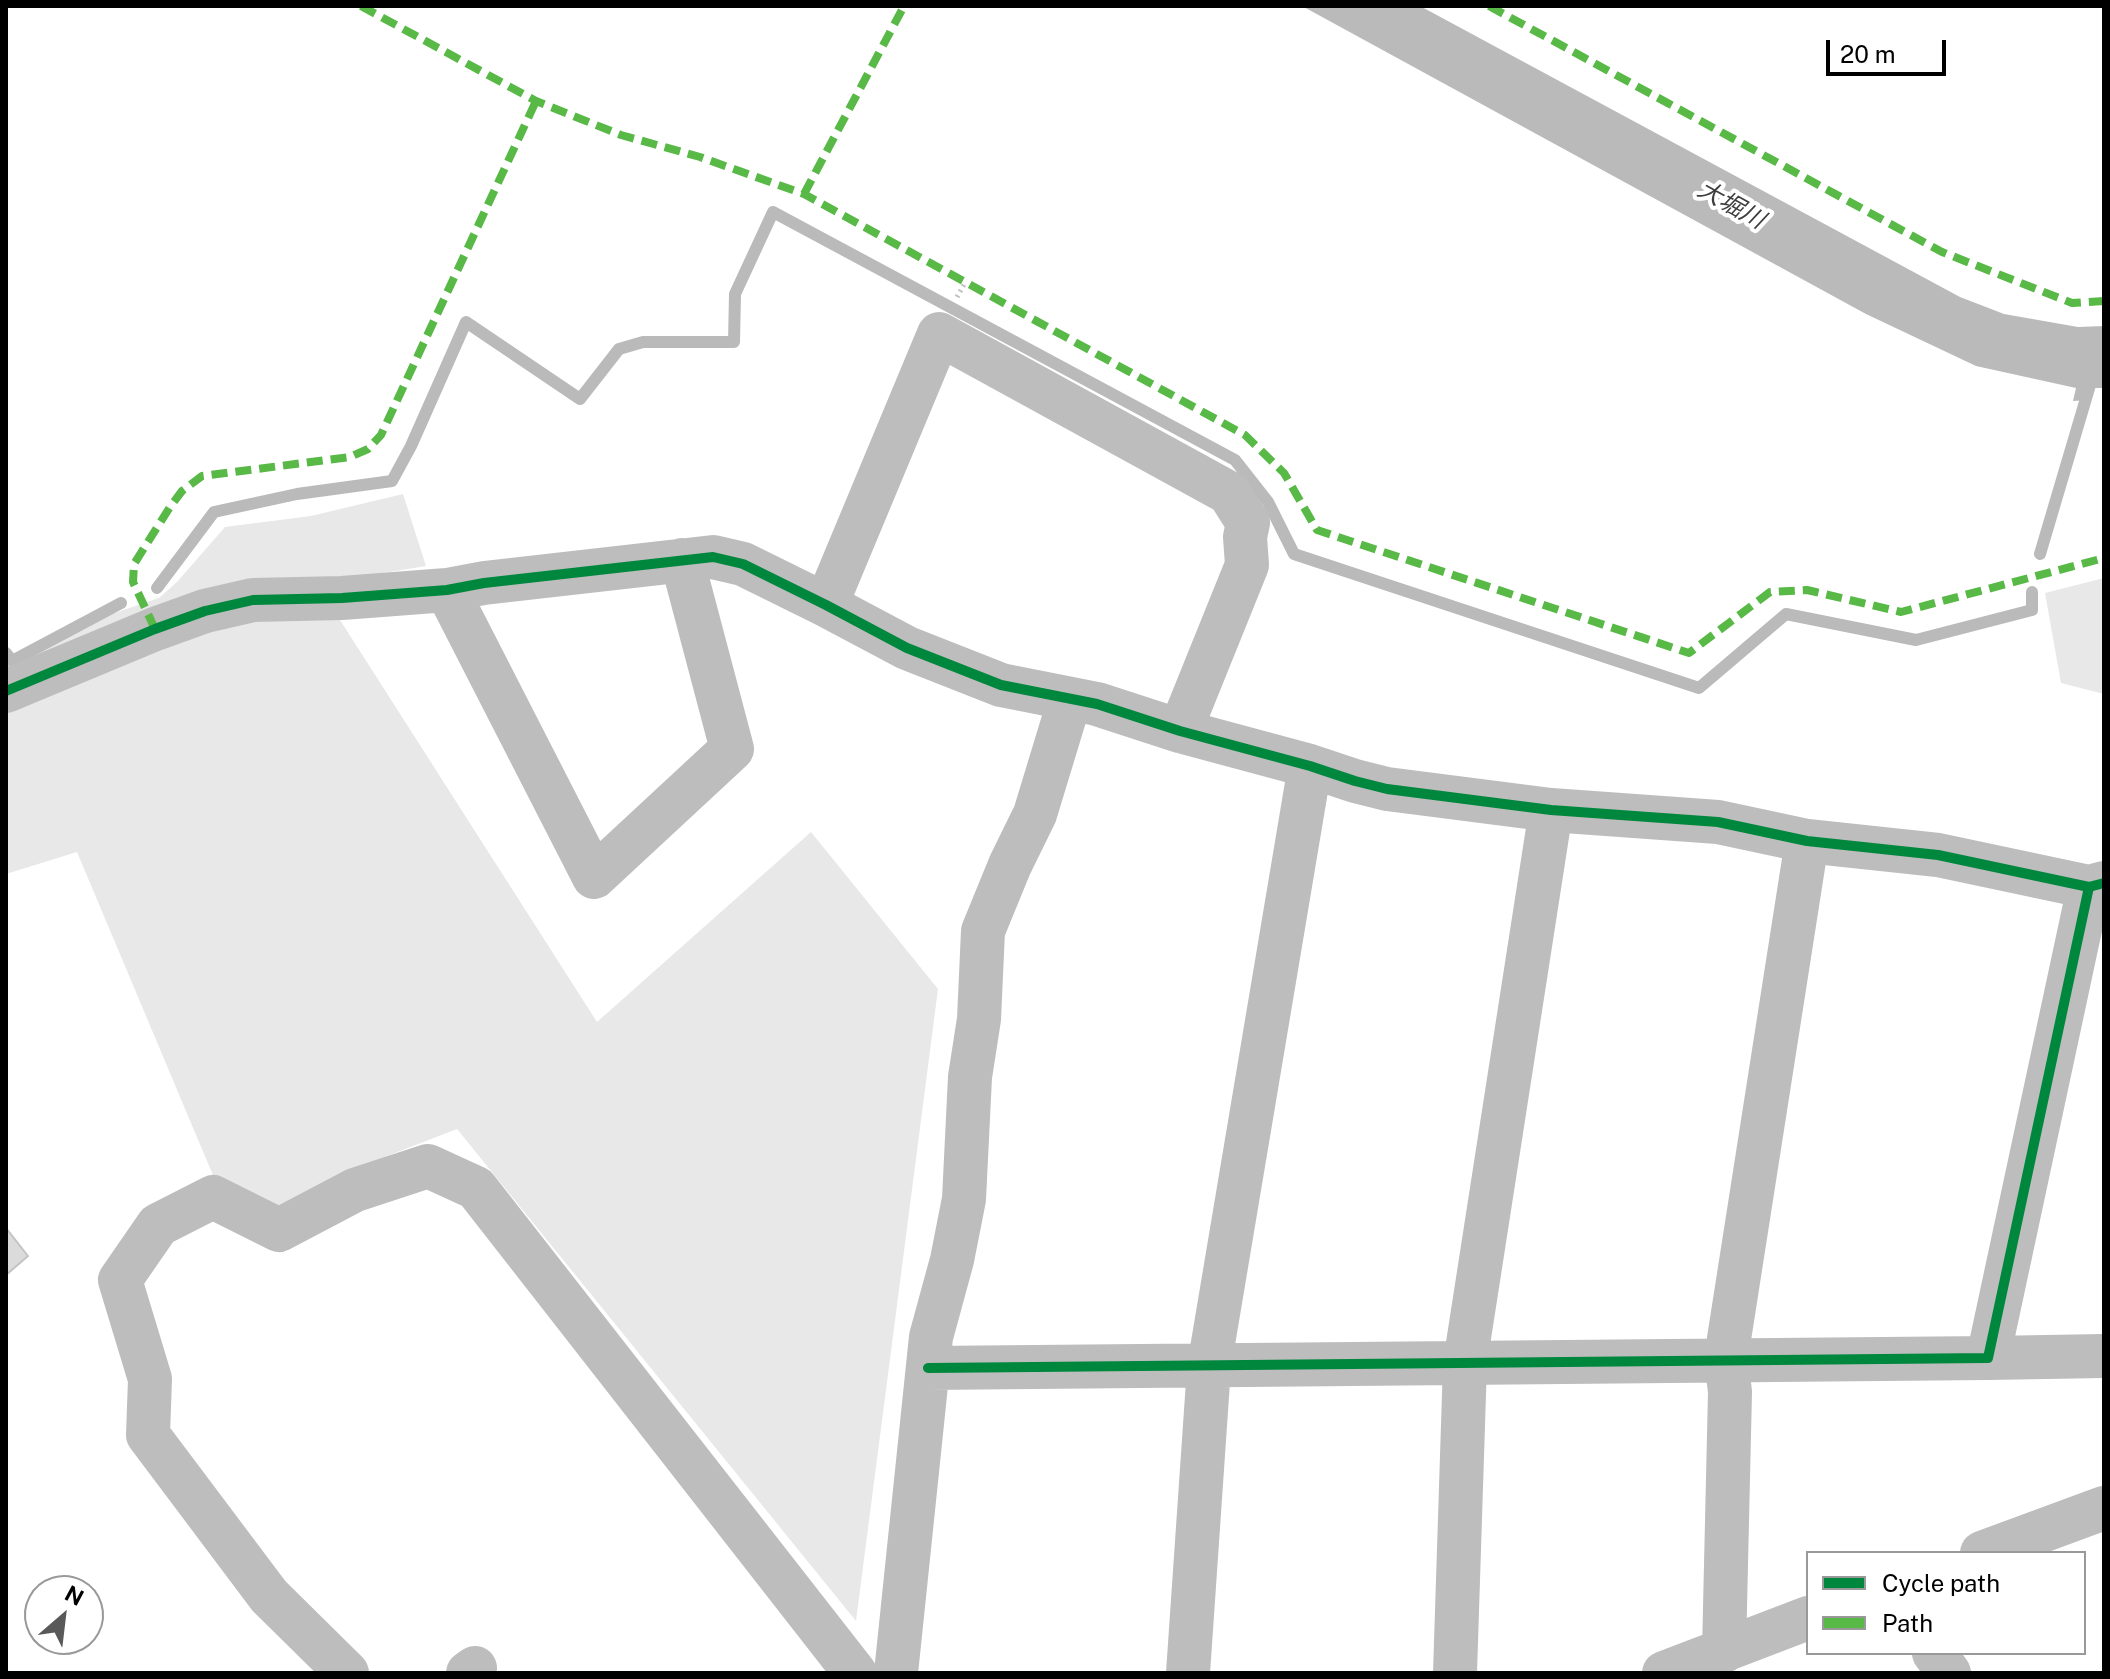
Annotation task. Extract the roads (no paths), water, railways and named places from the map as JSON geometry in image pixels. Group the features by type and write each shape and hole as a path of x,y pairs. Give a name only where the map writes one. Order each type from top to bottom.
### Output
{"street":[{"path":"826,605 939,334 1229,493 1242,513 1248,523 1245,537 1247,565 1180,731"},
{"path":"6,691 155,629 205,611 253,600 342,598 447,590 713,557 743,564 907,648 1001,685 1097,704 1180,731 1387,789 1551,810 1718,822 1807,841 1938,855 2097,885 1988,1358"},
{"path":"447,590 594,877 732,749 682,560"},
{"path":"896,1673 931,1337 952,1260 964,1199 970,1077 979,1019 983,931 1035,814 1070,699"},
{"path":"1188,1673 1209,1367 1310,766"},
{"path":"1455,1673 1465,1363 1551,810"},
{"path":"1724,1651 1730,1392 1726,1358 1807,841"},
{"path":"347,1673 269,1596 148,1435 150,1379 120,1280 158,1225 213,1197 279,1230 355,1190 428,1166 476,1188 855,1673"},
{"path":"928,1368 2104,1356"},
{"path":"1987,1551 2104,1508"},
{"path":"1664,1673 1806,1619"},
{"path":"1936,1655 1949,1673"}],"water":[{"name":"大堀川","path":"1302,6 1420,6 1960,297 2004,314 2078,327 2104,326 2104,388 2095,388 2090,400 2073,401 2076,388 1976,366 1866,314"}],"waterway":[{"path":"157,588 214,512 297,494 392,481 411,446 466,322 580,399 619,349 643,342 734,342 735,294 773,212 1235,460 1268,502 1294,554 1699,688 1786,614 1916,640 2032,610 2032,592"},
{"path":"2040,554 2090,385"},
{"path":"6,653 12,661 121,603"}]}
